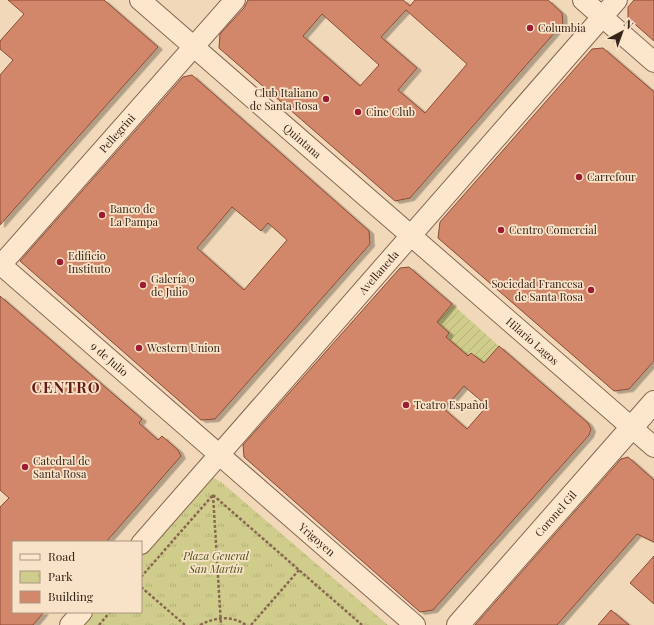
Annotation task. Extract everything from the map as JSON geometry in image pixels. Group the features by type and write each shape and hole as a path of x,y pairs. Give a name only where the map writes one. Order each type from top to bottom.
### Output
{"street":[{"name":"Quintana","path":"140,0 411,236"},
{"name":"Pellegrini","path":"0,265 235,0"},
{"path":"583,0 654,62"},
{"name":"Avellaneda","path":"142,543 617,0"},
{"name":"Hilario Lagos","path":"411,236 654,447"},
{"name":"9 de Julio","path":"0,265 219,455"},
{"name":"Coronel Gil","path":"458,625 654,402"},
{"name":"Yrigoyen","path":"219,455 415,625"},
{"path":"70,625 81,613"}],"path":[{"path":"213,495 362,625"},
{"path":"142,576 213,495"},
{"path":"213,495 222,625"},
{"path":"251,625 299,570"},
{"path":"142,588 185,625"},
{"path":"99,625 109,613"},
{"path":"200,625 210,620 221,618 231,618 246,625"}],"green space":[{"path":"452,304 499,346 484,363 472,353 468,356 446,337 449,332 437,322"},
{"name":"Plaza General San Martín","path":"212,477 221,482 388,625 77,625 87,613 142,613 142,551"}],"building":[{"path":"8,0 104,0 158,47 0,225 0,75 13,60 0,49 0,41 24,14"},
{"path":"248,0 403,0 410,6 415,0 548,0 562,13 563,23 410,198 395,201 219,48 220,34 244,8","holes":["406,10 467,64 425,113 398,90 417,68 381,37","322,14 379,65 360,86 303,36"]},
{"path":"634,0 654,0 654,41 628,18 628,7"},
{"path":"603,48 654,92 654,361 629,389 614,391 438,238 440,222 592,49"},
{"path":"192,75 369,231 370,244 215,419 201,420 20,261 183,77","holes":["232,207 261,231 268,223 287,240 244,290 197,248"]},
{"path":"409,267 452,304 437,322 449,333 446,337 468,356 471,353 484,363 499,346 588,423 591,429 589,435 433,610 420,612 244,457 243,445 400,268","holes":["464,386 487,406 467,429 444,409"]},
{"path":"0,296 142,419 139,423 158,440 162,436 178,450 181,456 107,541 12,541 12,613 43,613 33,625 0,625 0,507 9,498 0,490"},
{"path":"628,457 654,480 654,542 637,534 557,625 475,625 621,459"},
{"path":"654,556 654,604 630,583"},
{"path":"611,610 629,625 598,625"}],"place":[{"name":"Columbia","path":"530,28"},
{"name":"Club Italiano de Santa Rosa","path":"326,99"},
{"name":"Cine Club","path":"358,112"},
{"name":"Carrefour","path":"579,177"},
{"name":"Banco de La Pampa","path":"102,215"},
{"name":"Centro Comercial","path":"501,230"},
{"name":"Edificio Instituto","path":"60,262"},
{"name":"Galería 9 de Julio","path":"143,285"},
{"name":"Sociedad Francesa de Santa Rosa","path":"591,290"},
{"name":"Western Union","path":"139,348"},
{"name":"Teatro Español","path":"406,405"},
{"name":"Catedral de Santa Rosa","path":"25,467"}],"district":[{"name":"CENTRO","path":"66,388"}]}
